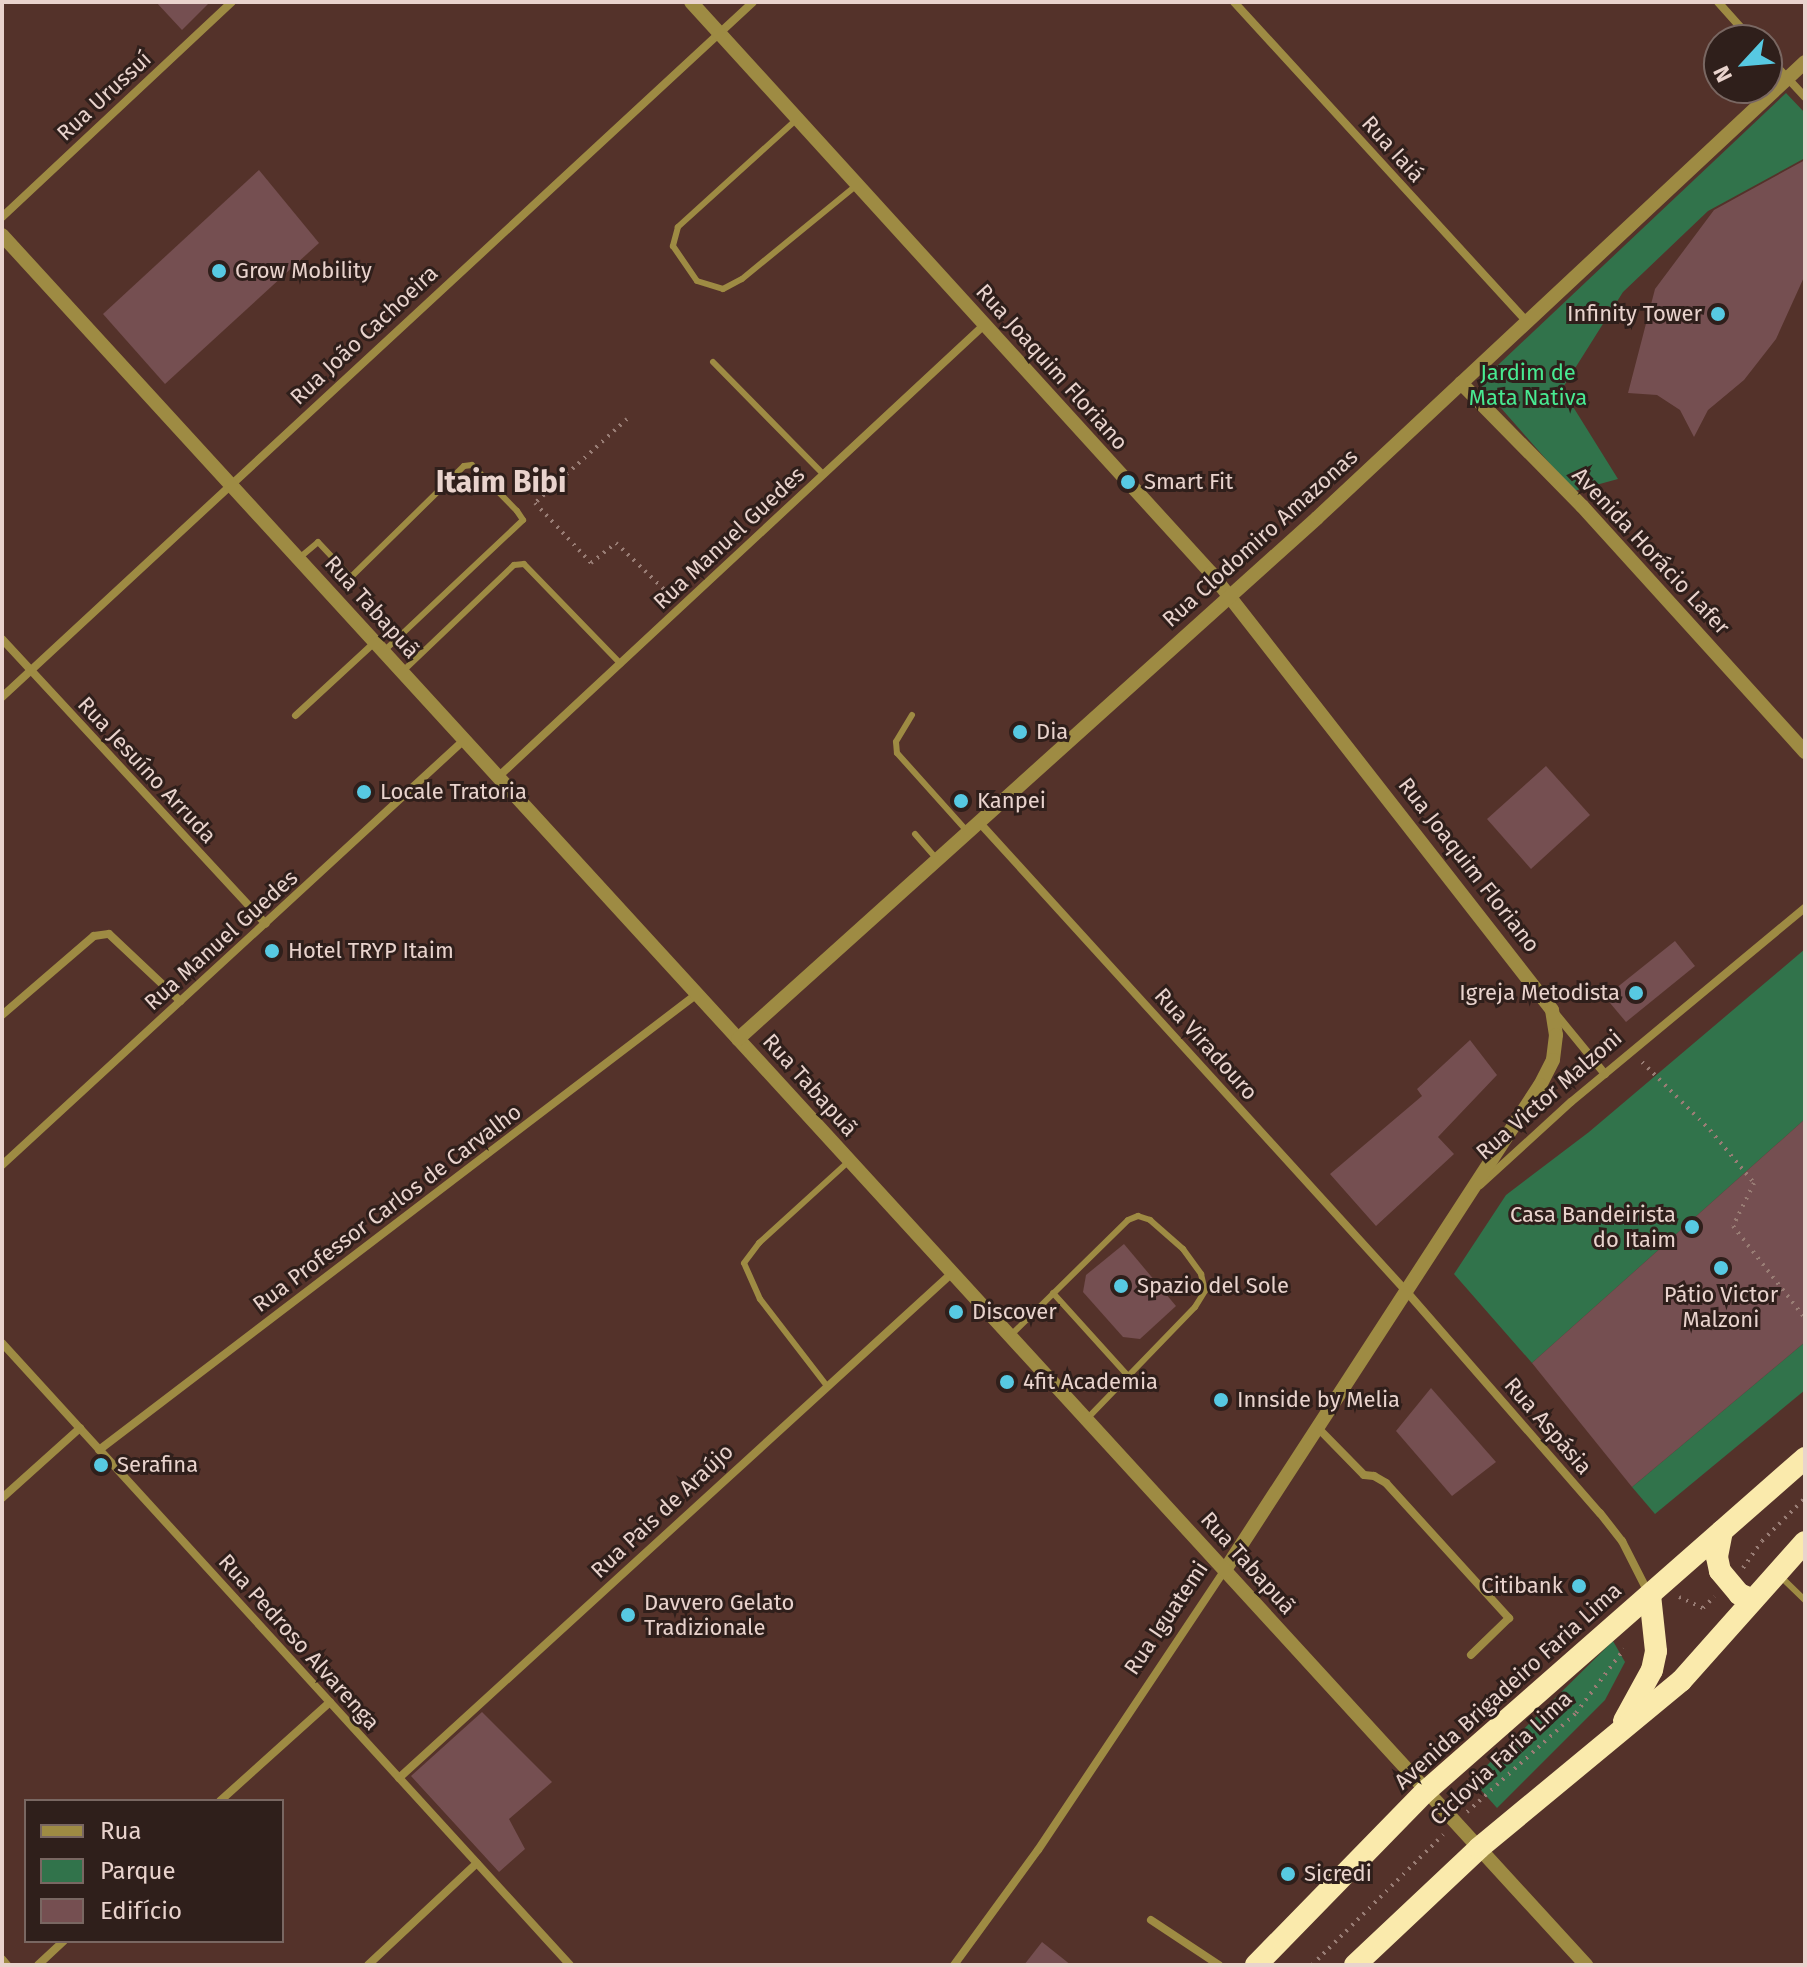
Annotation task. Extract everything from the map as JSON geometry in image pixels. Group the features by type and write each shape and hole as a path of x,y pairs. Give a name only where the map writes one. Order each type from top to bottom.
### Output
{"highway":[{"name":"Avenida Brigadeiro Faria Lima","path":"1256,1965 1426,1791 1652,1602 1722,1531 1805,1458"},
{"path":"1722,1531 1717,1557 1728,1583 1753,1600"},
{"path":"1355,1965 1479,1848 1681,1681 1805,1542"},
{"path":"1616,1735 1652,1670 1656,1651 1652,1602"}],"street":[{"name":"Rua Urussuí","path":"2,217 232,2"},
{"name":"Rua Joaquim Floriano","path":"691,2 1229,596 1605,1074"},
{"name":"Rua João Cachoeira","path":"2,697 753,2"},
{"name":"Rua Iaiá","path":"1234,2 1525,320"},
{"path":"1718,2 1738,24"},
{"name":"Rua Clodomiro Amazonas","path":"738,1039 1229,596 1805,62"},
{"path":"1783,74 1805,97"},
{"name":"Rua Tabapuã","path":"2,235 1586,1965"},
{"name":"Rua Manuel Guedes","path":"498,777 984,325"},
{"name":"Avenida Horácio Lafer","path":"1461,383 1582,506 1805,752"},
{"name":"Rua Jesuíno Arruda","path":"2,639 266,924"},
{"path":"295,715 379,647"},
{"name":"Rua Manuel Guedes","path":"2,1165 464,740"},
{"name":"Rua Viradouro","path":"973,826 1406,1291"},
{"name":"Rua Victor Malzoni","path":"1471,1193 1605,1074 1805,908"},
{"path":"2,1015 94,936 109,934 180,1001"},
{"name":"Rua Professor Carlos de Carvalho","path":"99,1450 697,994"},
{"name":"Rua Victor Malzoni","path":"1406,1291 1553,1060 1556,1035 1552,1010"},
{"name":"Rua Pais de Araújo","path":"399,1778 952,1273"},
{"name":"Rua Iguatemi","path":"954,1965 1038,1850 1406,1291"},
{"name":"Rua Aspásia","path":"1406,1291 1622,1541 1652,1602"},
{"name":"Rua Pedroso Alvarenga","path":"2,1343 570,1965"},
{"path":"1317,1426 1364,1475 1374,1476 1386,1483 1509,1618 1471,1655"},
{"path":"2,1498 80,1428"},
{"path":"222,1799 330,1702"},
{"path":"368,1965 477,1863"},
{"path":"1151,1920 1219,1965"},
{"path":"38,1965 62,1943"},
{"path":"2,1959 7,1965"}],"lane":[{"path":"797,119 678,227 673,246 697,281 723,289 742,279 857,185"},
{"path":"713,362 824,475"},
{"path":"298,559 318,542 351,577 464,466 472,465 517,511 523,520 379,647"},
{"path":"402,672 514,565 524,564 621,664"},
{"path":"912,715 896,742 897,753 973,826"},
{"path":"915,834 936,858"},
{"path":"827,1386 760,1299 744,1263 759,1243 849,1161"},
{"path":"1010,1336 1128,1220 1138,1216 1150,1220 1183,1249 1201,1274 1205,1291 1195,1307 1086,1420"},
{"path":"1053,1293 1128,1376"},
{"path":"1777,1574 1805,1600"}],"path":[{"path":"627,419 535,503 591,563 616,543 682,607"},
{"path":"1632,1052 1710,1130 1754,1183 1733,1226 1805,1318"},
{"path":"1652,1602 1679,1596 1703,1608 1805,1498"},
{"name":"Ciclovia Faria Lima","path":"1312,1965 1455,1823 1576,1713 1628,1644"}],"green space":[{"name":"Jardim de Mata Nativa","path":"1786,93 1805,113 1805,158 1708,211 1623,292 1562,389 1618,479 1574,491 1479,383 1774,104 1783,104"},
{"path":"1805,949 1805,1119 1532,1363 1454,1274 1506,1195 1589,1132"},
{"path":"1805,1342 1805,1390 1655,1514 1632,1487"},
{"path":"1613,1641 1625,1662 1605,1700 1497,1808 1472,1780"}],"building":[{"path":"156,2 210,2 182,30"},
{"name":"Infinity Tower","path":"1805,160 1805,275 1776,339 1744,380 1708,410 1694,437 1680,410 1657,395 1628,393 1655,289 1714,210"},
{"name":"Grow Mobility","path":"259,170 319,243 165,384 103,314"},
{"path":"1546,766 1590,815 1531,869 1487,819"},
{"path":"1675,941 1695,966 1626,1022 1605,997"},
{"path":"1470,1040 1497,1075 1438,1137 1454,1154 1376,1226 1330,1174 1422,1096 1417,1089"},
{"name":"Pátio Victor Malzoni","path":"1805,1119 1805,1342 1632,1487 1532,1363"},
{"name":"Spazio del Sole","path":"1124,1244 1176,1306 1140,1339 1123,1337 1083,1292 1086,1275"},
{"path":"1431,1388 1496,1462 1452,1496 1396,1431"},
{"path":"482,1712 552,1782 509,1819 525,1849 499,1872 411,1776"},
{"path":"1042,1942 1071,1965 1024,1965"}],"place":[{"name":"Grow Mobility","path":"219,271"},
{"name":"Infinity Tower","path":"1718,314"},
{"name":"Smart Fit","path":"1128,482"},
{"name":"Dia","path":"1020,732"},
{"name":"Locale Tratoria","path":"364,792"},
{"name":"Kanpei","path":"961,801"},
{"name":"Hotel TRYP Itaim","path":"272,951"},
{"name":"Igreja Metodista","path":"1636,993"},
{"name":"Casa Bandeirista do Itaim","path":"1692,1227"},
{"name":"Pátio Victor Malzoni","path":"1721,1268"},
{"name":"Spazio del Sole","path":"1121,1286"},
{"name":"Discover","path":"956,1312"},
{"name":"4fit Academia","path":"1007,1382"},
{"name":"Innside by Melia","path":"1221,1400"},
{"name":"Serafina","path":"101,1465"},
{"name":"Citibank","path":"1579,1586"},
{"name":"Davvero Gelato Tradizionale","path":"628,1615"},
{"name":"Sicredi","path":"1288,1874"}],"district":[{"name":"Itaim Bibi","path":"501,482"}]}
